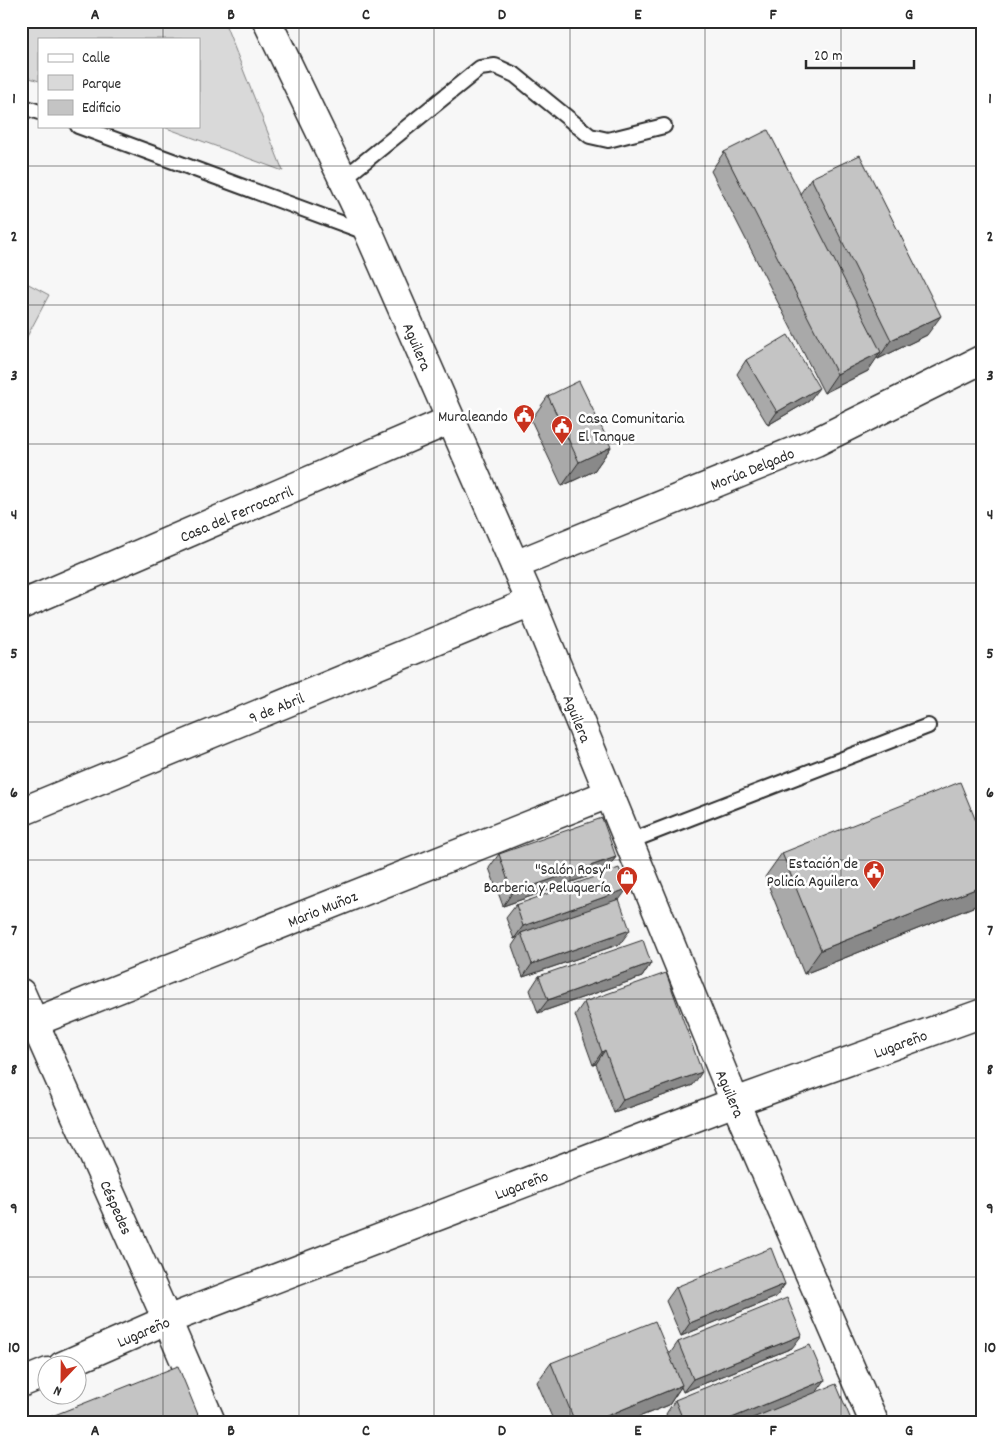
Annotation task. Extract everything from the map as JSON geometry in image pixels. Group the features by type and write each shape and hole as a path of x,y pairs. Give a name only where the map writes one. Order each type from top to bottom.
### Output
{"street":[{"name":"Aguilera","path":"267,21 369,233 515,565 735,1102 874,1422"},
{"name":"Morúa Delgado","path":"515,565 816,442 983,359"},
{"name":"Casa del Ferrocarril","path":"21,605 450,420"},
{"name":"9 de Abril","path":"21,812 531,602"},
{"name":"Mario Muñoz","path":"35,1022 608,794"},
{"name":"Céspedes","path":"21,993 211,1422"},
{"name":"Lugareño","path":"85,1356 167,1320 735,1102 983,1013"},
{"path":"21,1383 38,1376"}],"lane":[{"path":"343,179 480,68 495,66 515,75 590,136 608,140 664,126"},
{"path":"21,106 38,112"},
{"path":"83,128 369,233"},
{"path":"628,842 928,726"}],"green space":[{"path":"21,21 224,21 283,171 166,128 200,128 200,38 38,38 38,81 21,75"},
{"path":"21,280 49,295 21,348"}],"building":[{"path":"768,130 881,352 837,374 724,152"},
{"path":"860,155 941,316 891,340 811,178"},
{"path":"788,335 819,388 777,412 746,360"},
{"path":"579,381 611,447 579,462 548,396"},
{"name":"Estación de Policía Aguilera","path":"960,782 983,838 983,886 821,950 782,853"},
{"path":"602,818 616,857 512,893 499,854"},
{"path":"619,868 627,889 523,926 516,905"},
{"path":"619,899 630,930 532,964 521,933"},
{"path":"643,940 651,963 548,1000 539,976"},
{"path":"666,973 702,1072 623,1100 605,1050 602,1052 584,1002"},
{"path":"771,1248 785,1284 690,1323 676,1287"},
{"path":"787,1298 802,1335 693,1379 678,1342"},
{"path":"655,1321 682,1385 592,1422 575,1422 551,1363"},
{"path":"810,1345 825,1380 722,1422 684,1422 675,1400"},
{"path":"178,1366 201,1422 37,1422 77,1406 88,1406 88,1402"},
{"path":"836,1384 852,1422 743,1422"}],"place":[{"name":"Muraleando","path":"524,434"},
{"name":"Casa Comunitaria El Tanque","path":"562,445"},
{"name":"Estación de Policía Aguilera","path":"874,890"},
{"name":"\"Salón Rosy\" Barberia y Peluquería","path":"627,896"}]}
